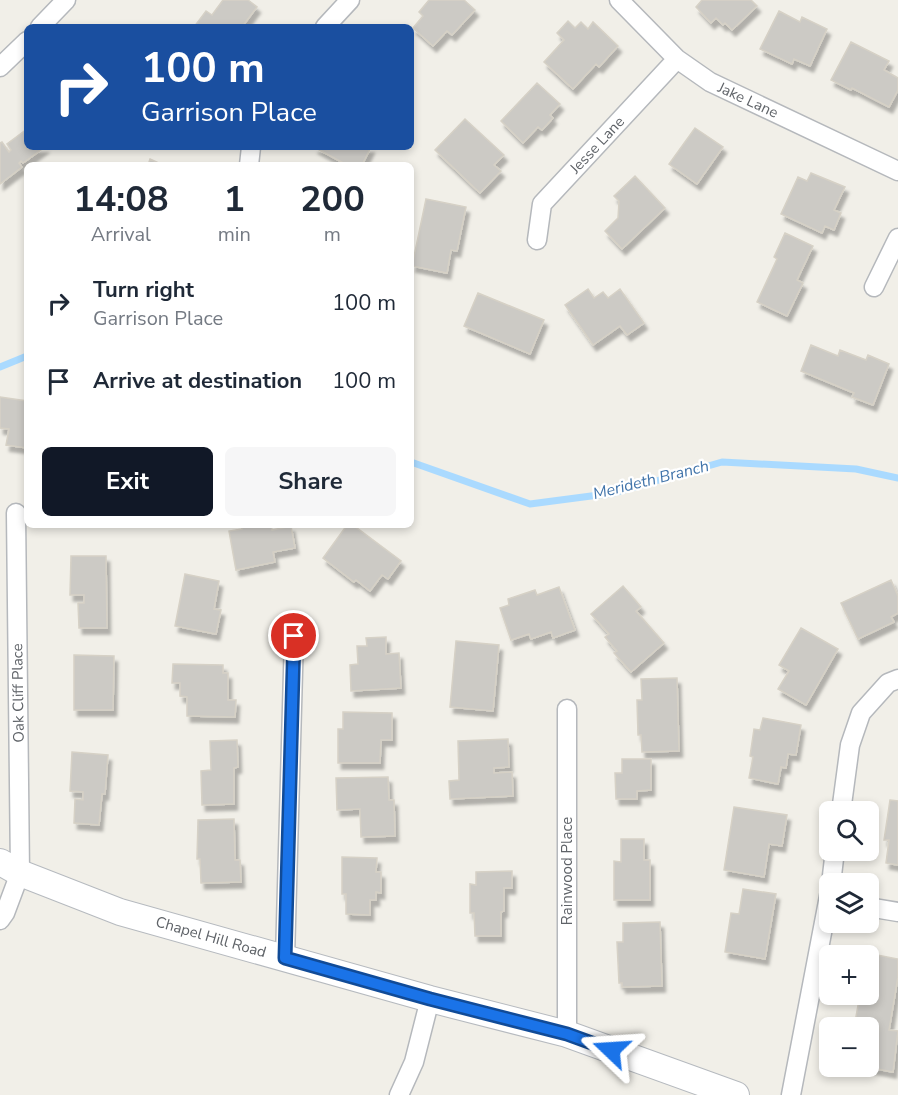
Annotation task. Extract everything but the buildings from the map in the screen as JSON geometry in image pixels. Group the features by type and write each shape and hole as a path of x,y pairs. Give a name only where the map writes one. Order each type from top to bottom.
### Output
{"street":[{"path":"43,24 66,0"},
{"path":"328,24 350,0"},
{"name":"Jake Lane","path":"619,0 677,59 710,82 898,171"},
{"path":"0,67 24,44"},
{"name":"Jesse Lane","path":"537,240 542,204 677,59"},
{"path":"874,287 898,238"},
{"name":"Oak Cliff Place","path":"10,867 16,513"},
{"path":"285,958 294,636"},
{"path":"842,801 850,745 861,713 893,681"},
{"name":"Rainwood Place","path":"567,709 567,1034"},
{"path":"0,920 5,913 10,867"},
{"name":"Chapel Hill Road","path":"10,867 120,912 430,999 567,1034 736,1095"},
{"path":"879,909 898,912"},
{"path":"791,1095 822,933"},
{"path":"399,1095 414,1062 430,999"}],"waterway":[{"name":"Merideth Branch","path":"0,367 24,357"},
{"name":"Merideth Branch","path":"414,463 530,504 614,493 722,462 856,469 898,478"}],"route":[{"path":"294,636 285,958 430,999 567,1034 611,1050"}]}
